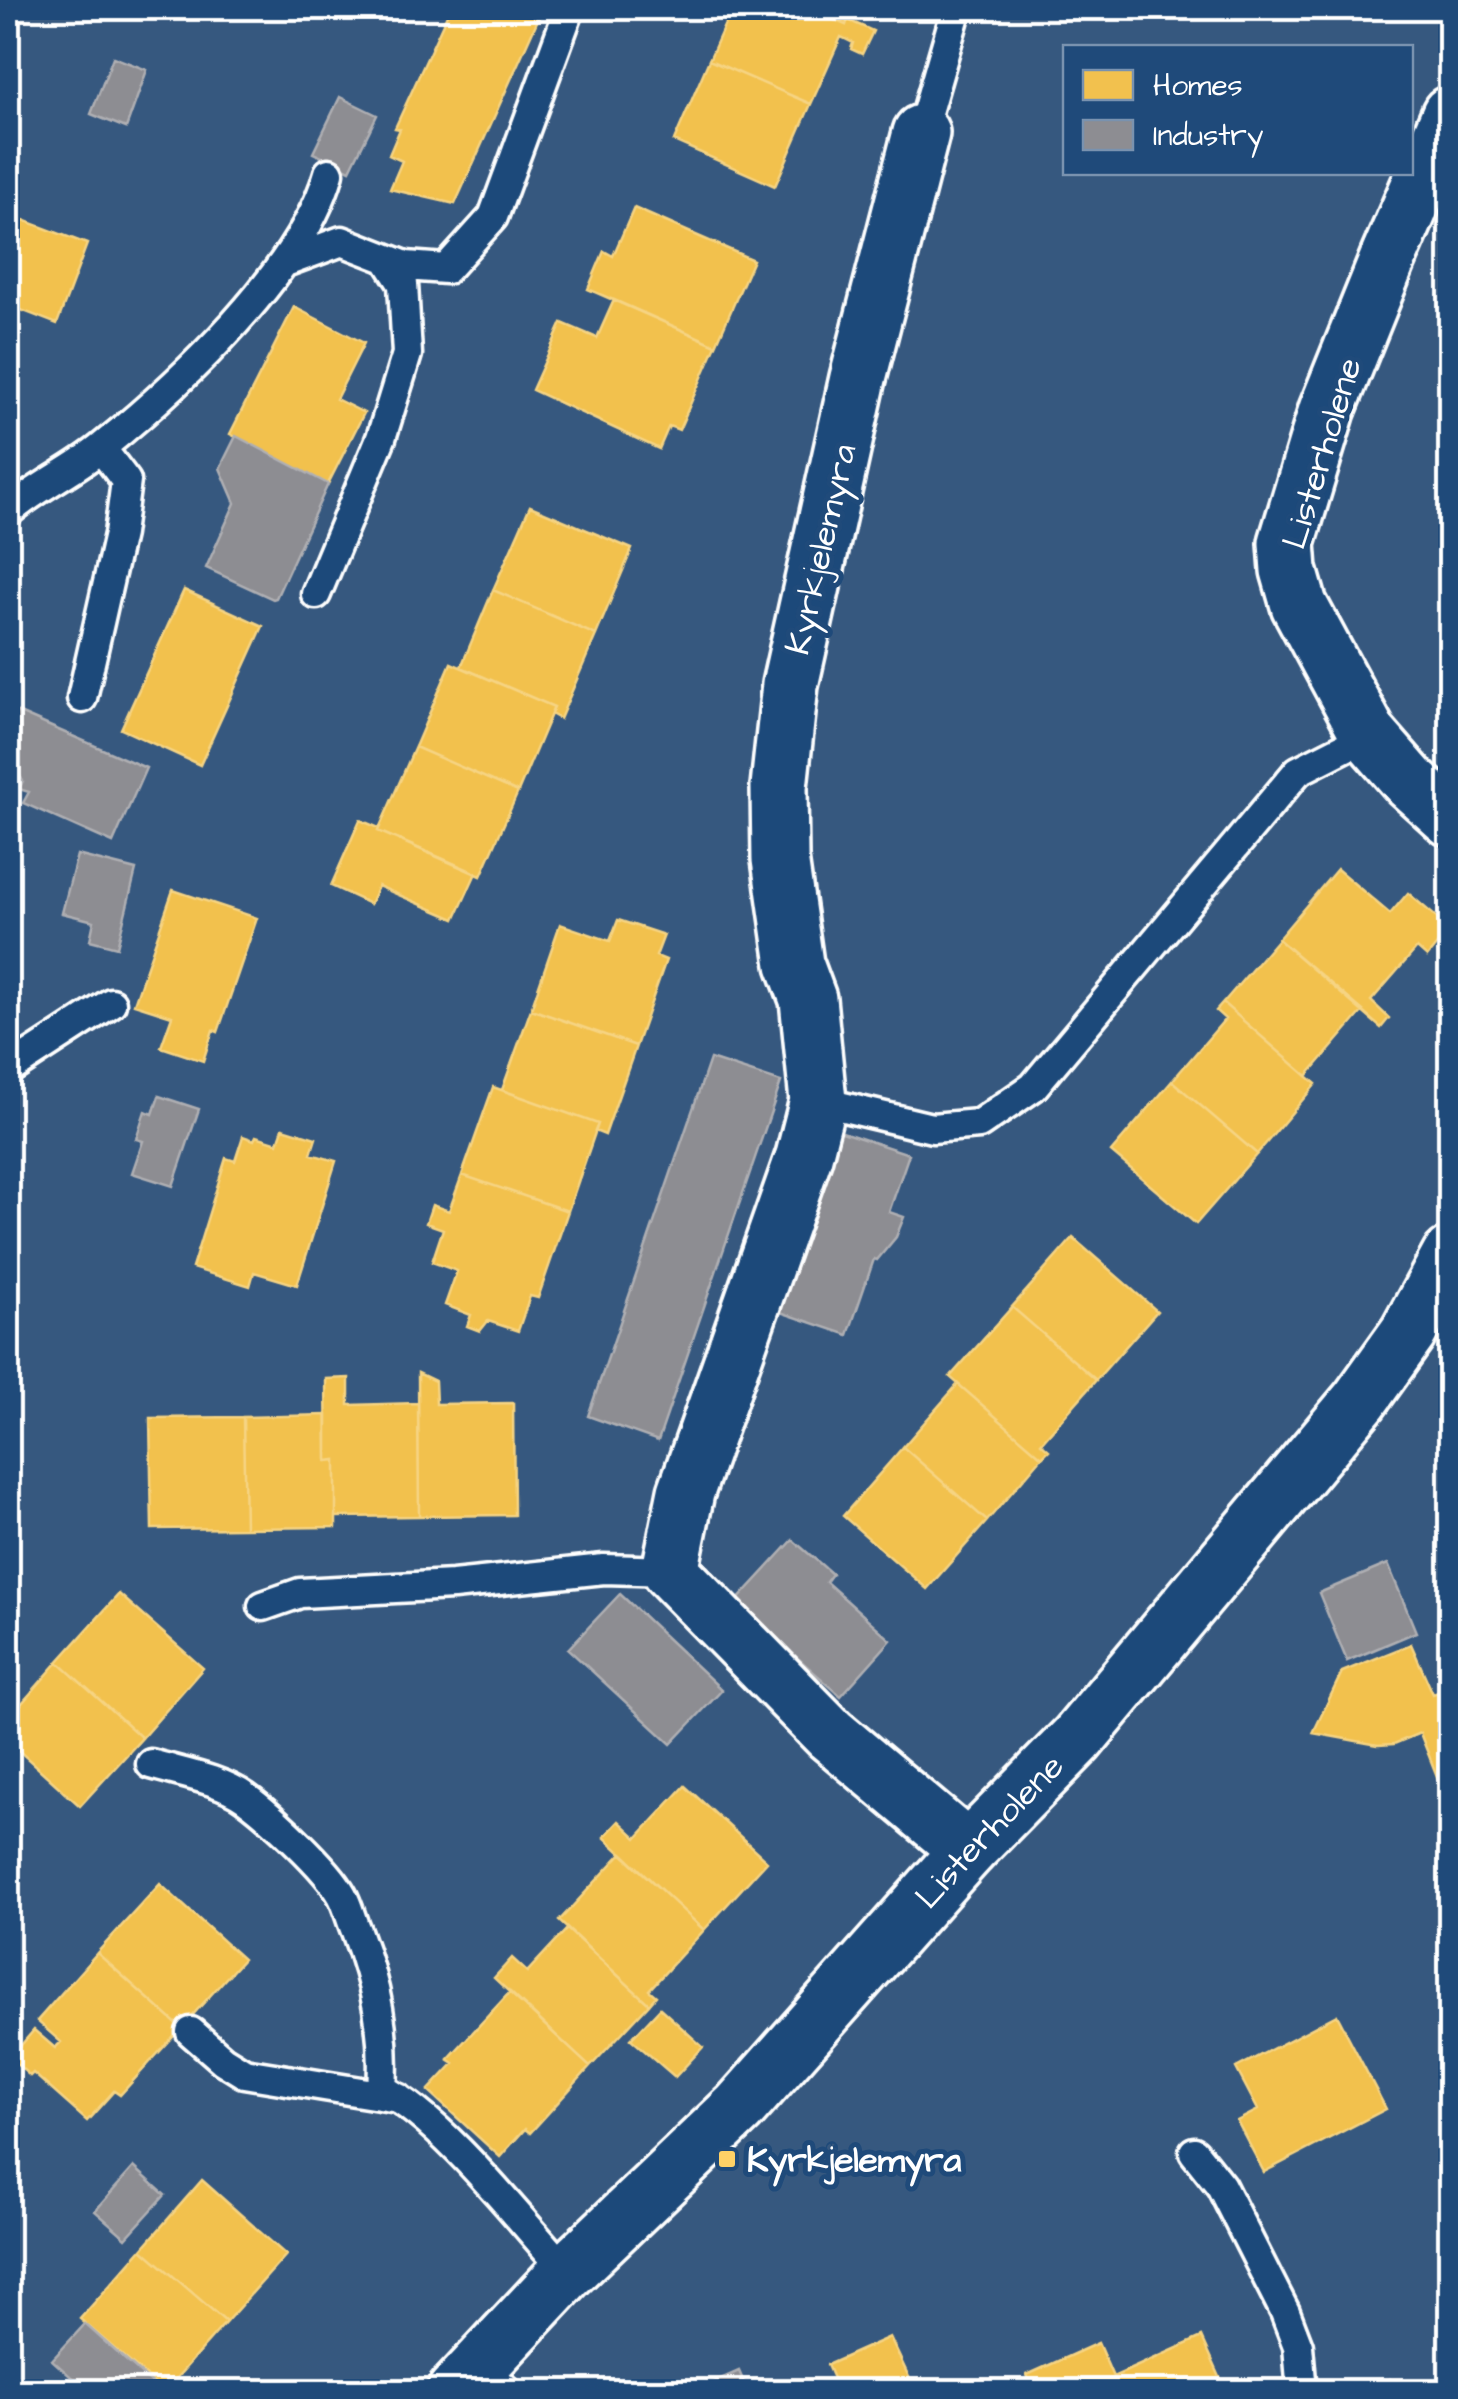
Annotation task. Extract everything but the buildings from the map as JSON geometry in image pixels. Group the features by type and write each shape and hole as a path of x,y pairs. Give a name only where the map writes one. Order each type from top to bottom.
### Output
{"street":[{"name":"Listerholene","path":"1450,114 1327,410 1287,543 1288,570 1299,605 1369,734 1410,782 1450,818"},
{"name":"Kyrkjelemyra","path":"670,1571 686,1492 804,1156 818,1101 808,999 795,964 780,860 779,787 790,685 858,378 921,133"},
{"name":"Listerholene","path":"482,2383 567,2272 738,2108 968,1850 1077,1739 1360,1400 1408,1333 1450,1256"},
{"path":"670,1571 830,1734 968,1850"}],"lane":[{"path":"285,262 342,242 406,266 446,269 493,217 570,8"},
{"name":"Kyrkjelemyra","path":"921,133 957,8"},
{"path":"8,512 101,448 218,342 285,262 321,202 329,173"},
{"path":"316,594 380,438 407,354 403,284 387,259"},
{"path":"82,698 126,481 101,448"},
{"path":"818,1101 932,1128 979,1124 1032,1087 1298,772 1369,734"},
{"path":"8,1070 111,1003"},
{"path":"264,1606 300,1593 453,1585 604,1569 670,1571"},
{"path":"151,1764 244,1796 311,1858 342,1894 379,2002 385,2048 382,2089 400,2098 452,2146 567,2272"},
{"path":"191,2032 223,2060 244,2072 400,2098"},
{"path":"1194,2152 1221,2186 1285,2312 1298,2346 1302,2392"}],"place":[{"name":"Kyrkjelemyra","path":"727,2159"}]}
